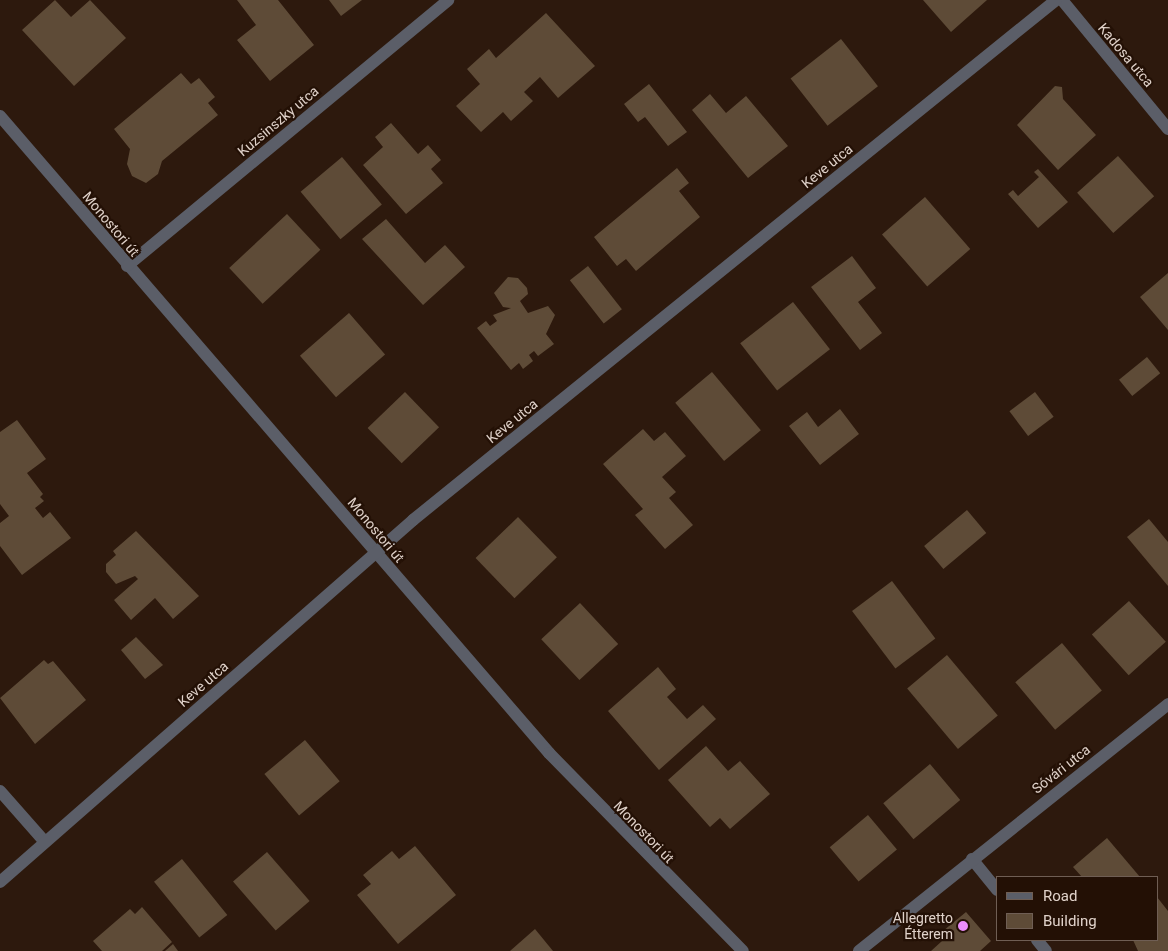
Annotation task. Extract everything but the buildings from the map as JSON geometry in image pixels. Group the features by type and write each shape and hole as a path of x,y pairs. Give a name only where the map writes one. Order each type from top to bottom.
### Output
{"street":[{"name":"Kuzsinszky utca","path":"127,266 448,0"},
{"name":"Keve utca","path":"0,882 375,552 1056,0"},
{"name":"Kadosa utca","path":"1062,0 1168,129"},
{"name":"Monostori út","path":"0,116 127,266 375,552 610,819 743,951"},
{"name":"Sóvári utca","path":"859,951 1168,704"},
{"path":"0,791 45,842"},
{"path":"972,859 996,889"},
{"path":"1038,941 1046,951"}],"place":[{"name":"Allegretto Étterem","path":"963,926"}]}
